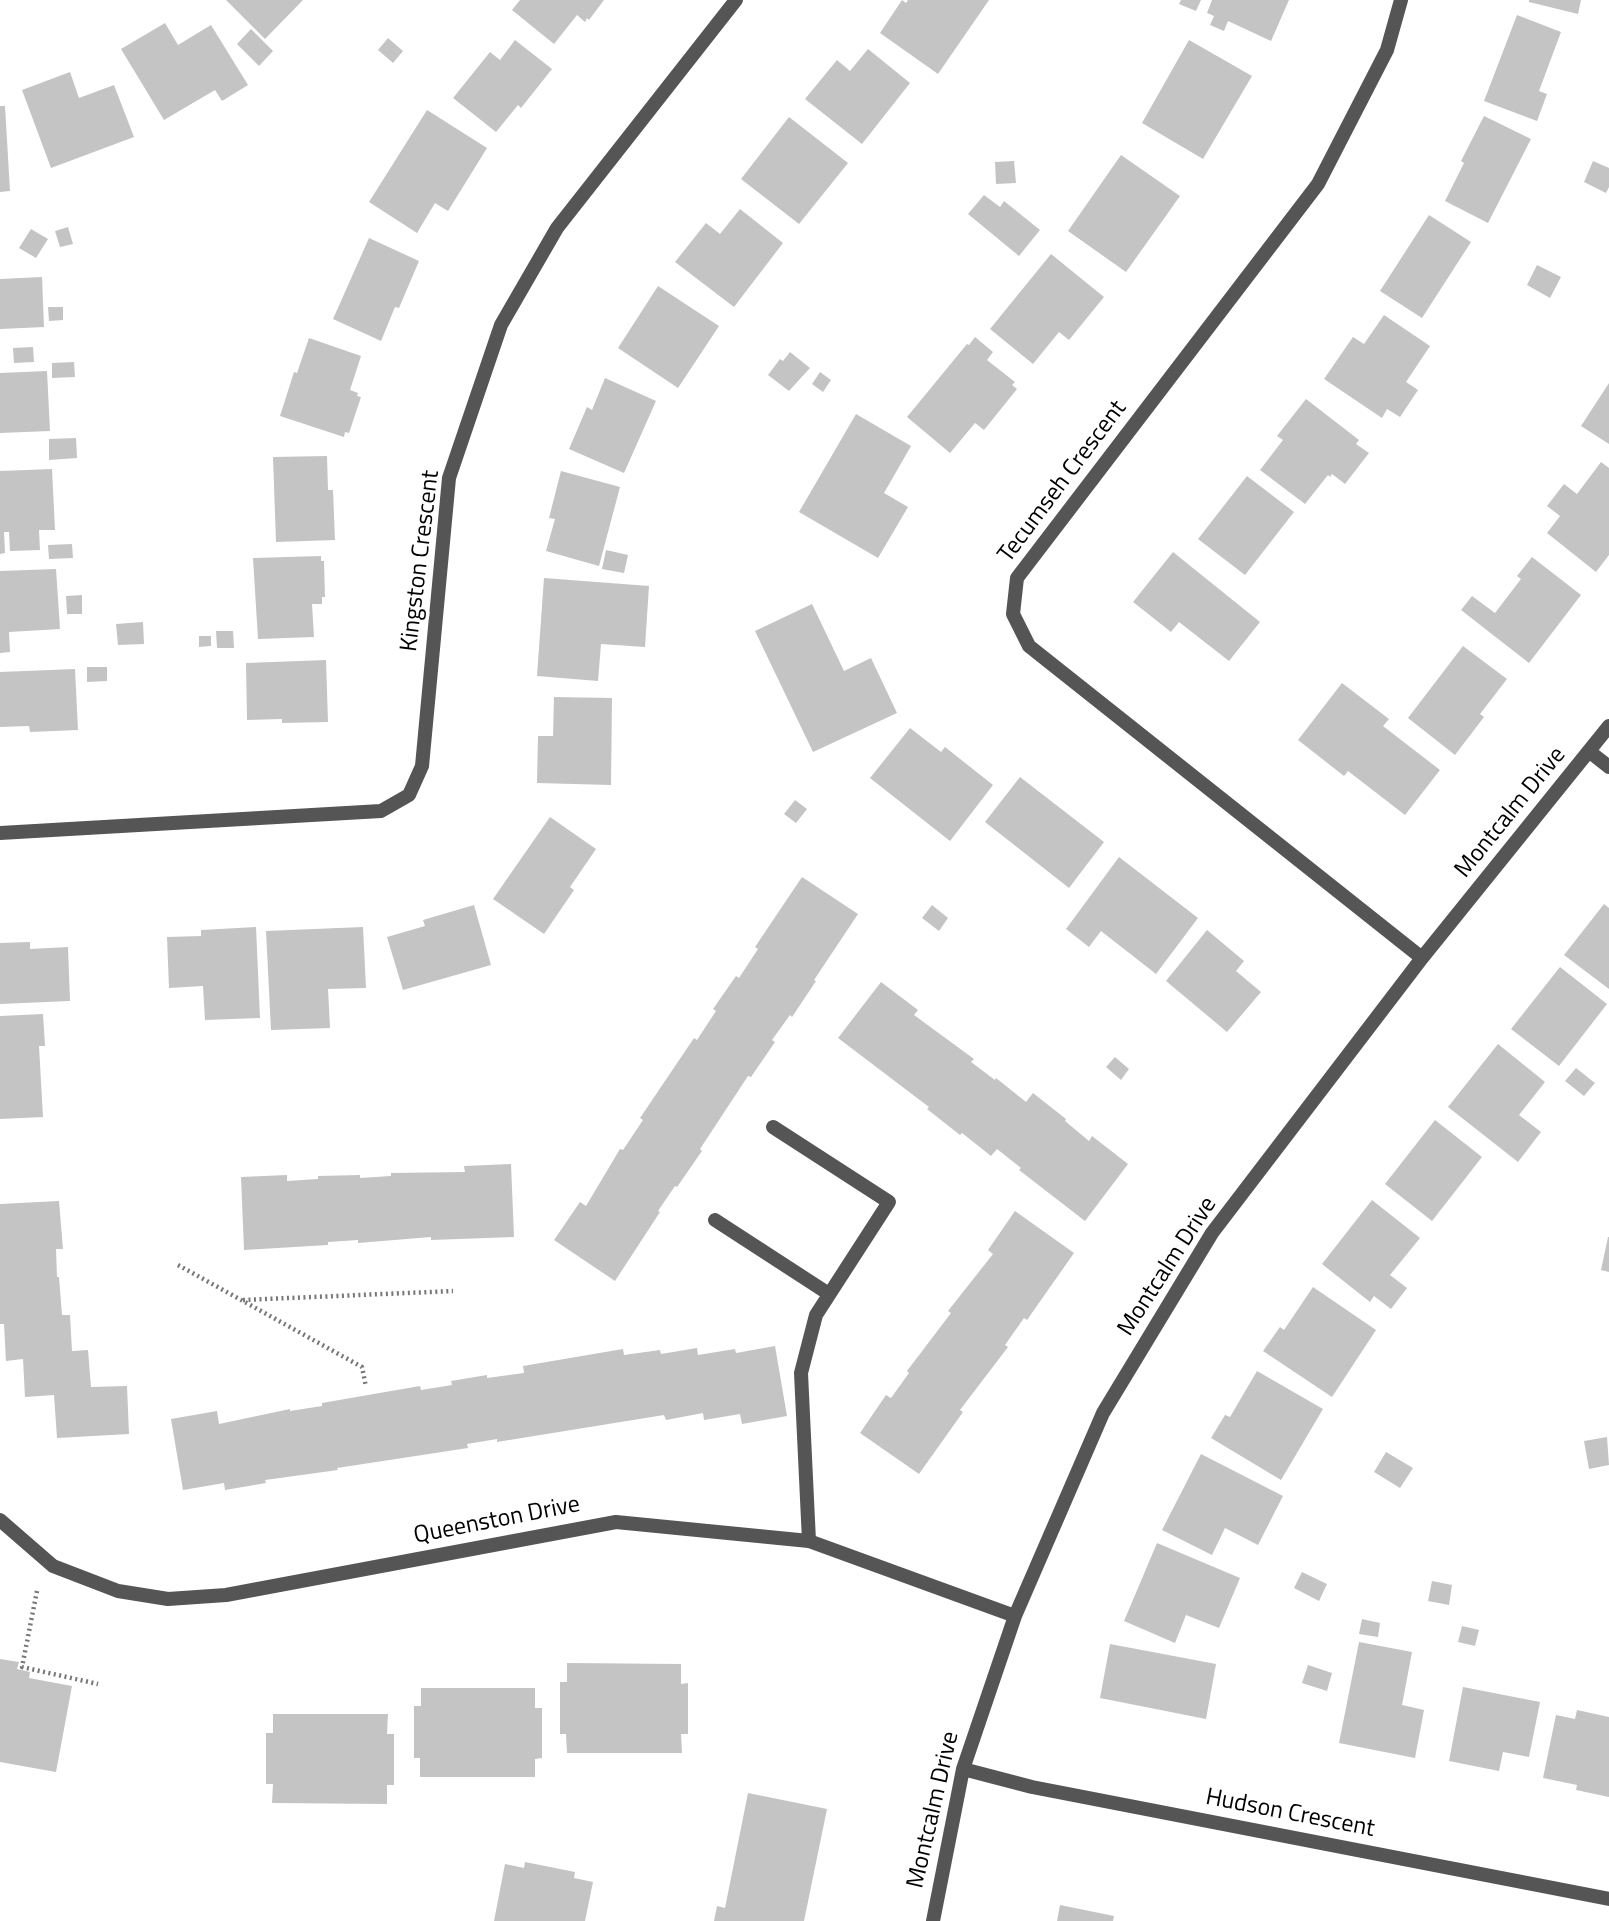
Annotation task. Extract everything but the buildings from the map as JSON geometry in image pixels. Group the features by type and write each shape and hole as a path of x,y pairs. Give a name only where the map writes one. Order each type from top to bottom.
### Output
{"street":[{"name":"Kingston Crescent","path":"0,834 381,811 409,795 422,765 449,478 501,325 557,229 737,0"},
{"name":"Tecumseh Crescent","path":"1401,0 1387,50 1318,184 1017,578 1013,614 1029,646 1422,958"},
{"name":"Montcalm Drive","path":"933,1921 963,1769 1015,1616 1103,1413 1212,1233 1422,958 1609,726"},
{"path":"1590,752 1609,767"},
{"path":"773,1127 888,1202 816,1315 801,1373 809,1541"},
{"path":"715,1220 829,1294"},
{"name":"Queenston Drive","path":"0,1520 53,1566 118,1591 168,1599 226,1595 616,1522 809,1541 1015,1616"},
{"name":"Hudson Crescent","path":"963,1769 1046,1790 1609,1899"}],"path":[{"path":"178,1265 362,1367 366,1387"},
{"path":"242,1300 453,1291"},
{"path":"44,1559 22,1667 98,1684"}]}
